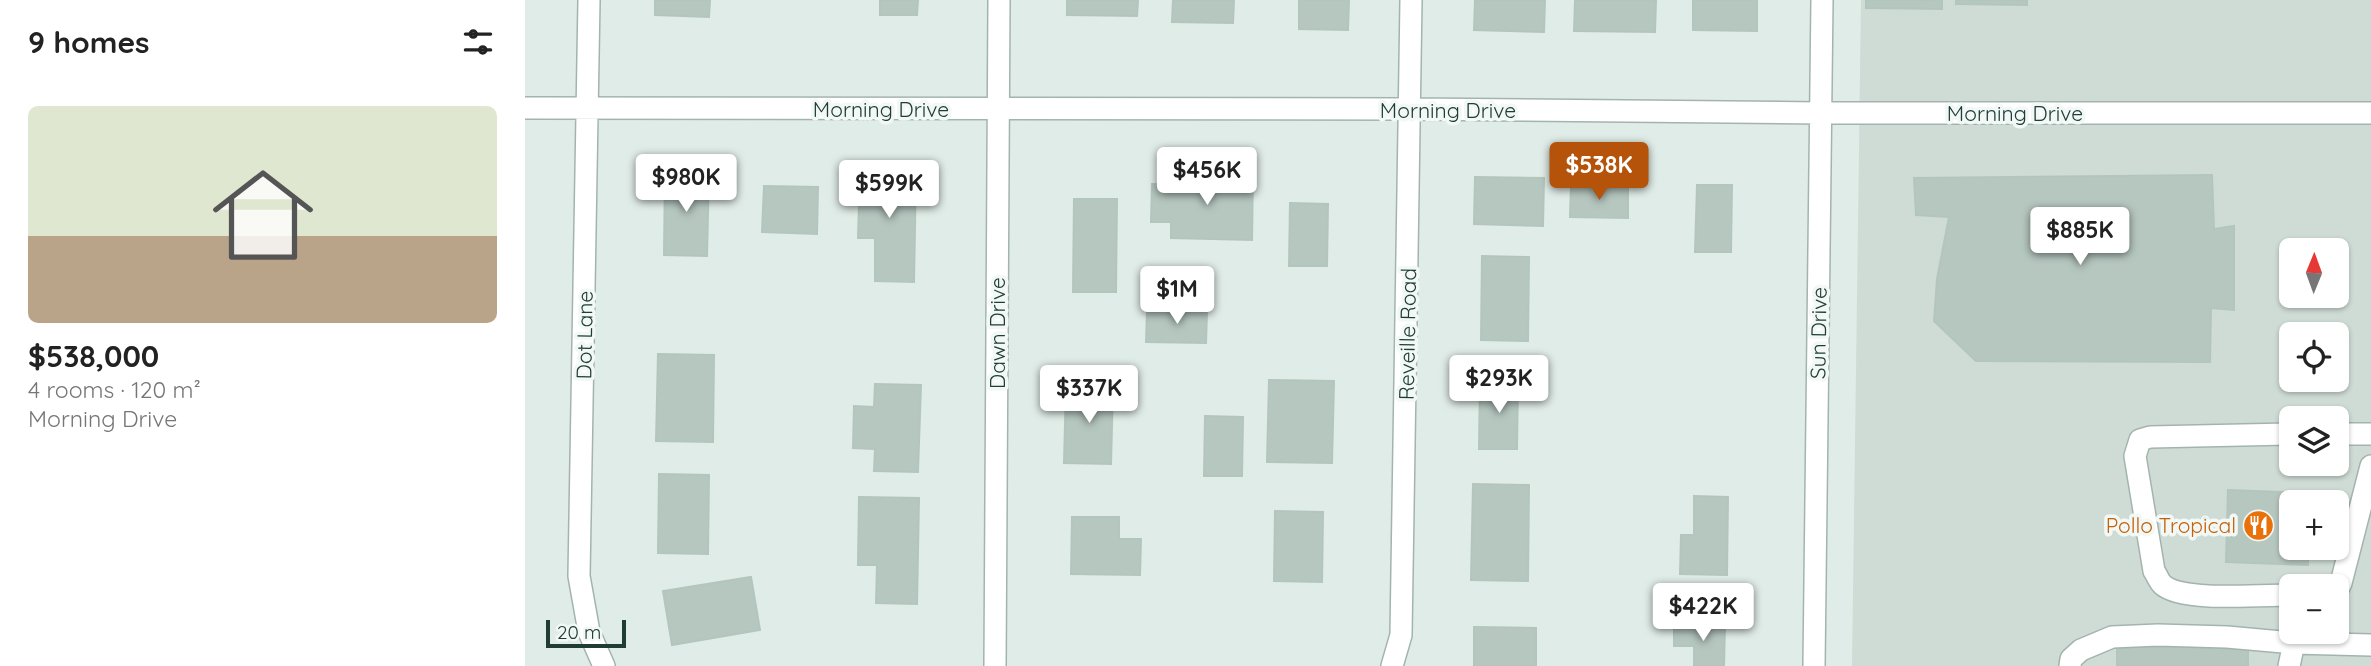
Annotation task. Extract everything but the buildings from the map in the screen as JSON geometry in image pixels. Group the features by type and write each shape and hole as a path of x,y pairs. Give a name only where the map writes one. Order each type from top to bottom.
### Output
{"street":[{"name":"Dot Lane","path":"589,0 579,576 589,632 604,666"},
{"name":"Dawn Drive","path":"995,666 999,0"},
{"name":"Reveille Road","path":"1392,666 1401,635 1411,0"},
{"name":"Sun Drive","path":"1814,666 1822,0"},
{"name":"Morning Drive","path":"525,108 2371,113"},
{"path":"2349,433 2371,434"},
{"path":"2279,434 2150,437 2140,440 2135,456 2154,571 2163,585 2177,592 2194,595 2279,595"},
{"path":"2343,574 2371,466"},
{"path":"2070,666 2071,659 2081,650 2112,637 2158,635 2279,642"},
{"path":"2290,666 2294,644"},
{"path":"2332,644 2371,645"},
{"path":"976,666 1003,666"}],"shaded area":[{"path":"1861,0 2371,0 2371,666 1852,666"}],"place":[{"name":"Pollo Tropical","path":"2259,525"}]}
